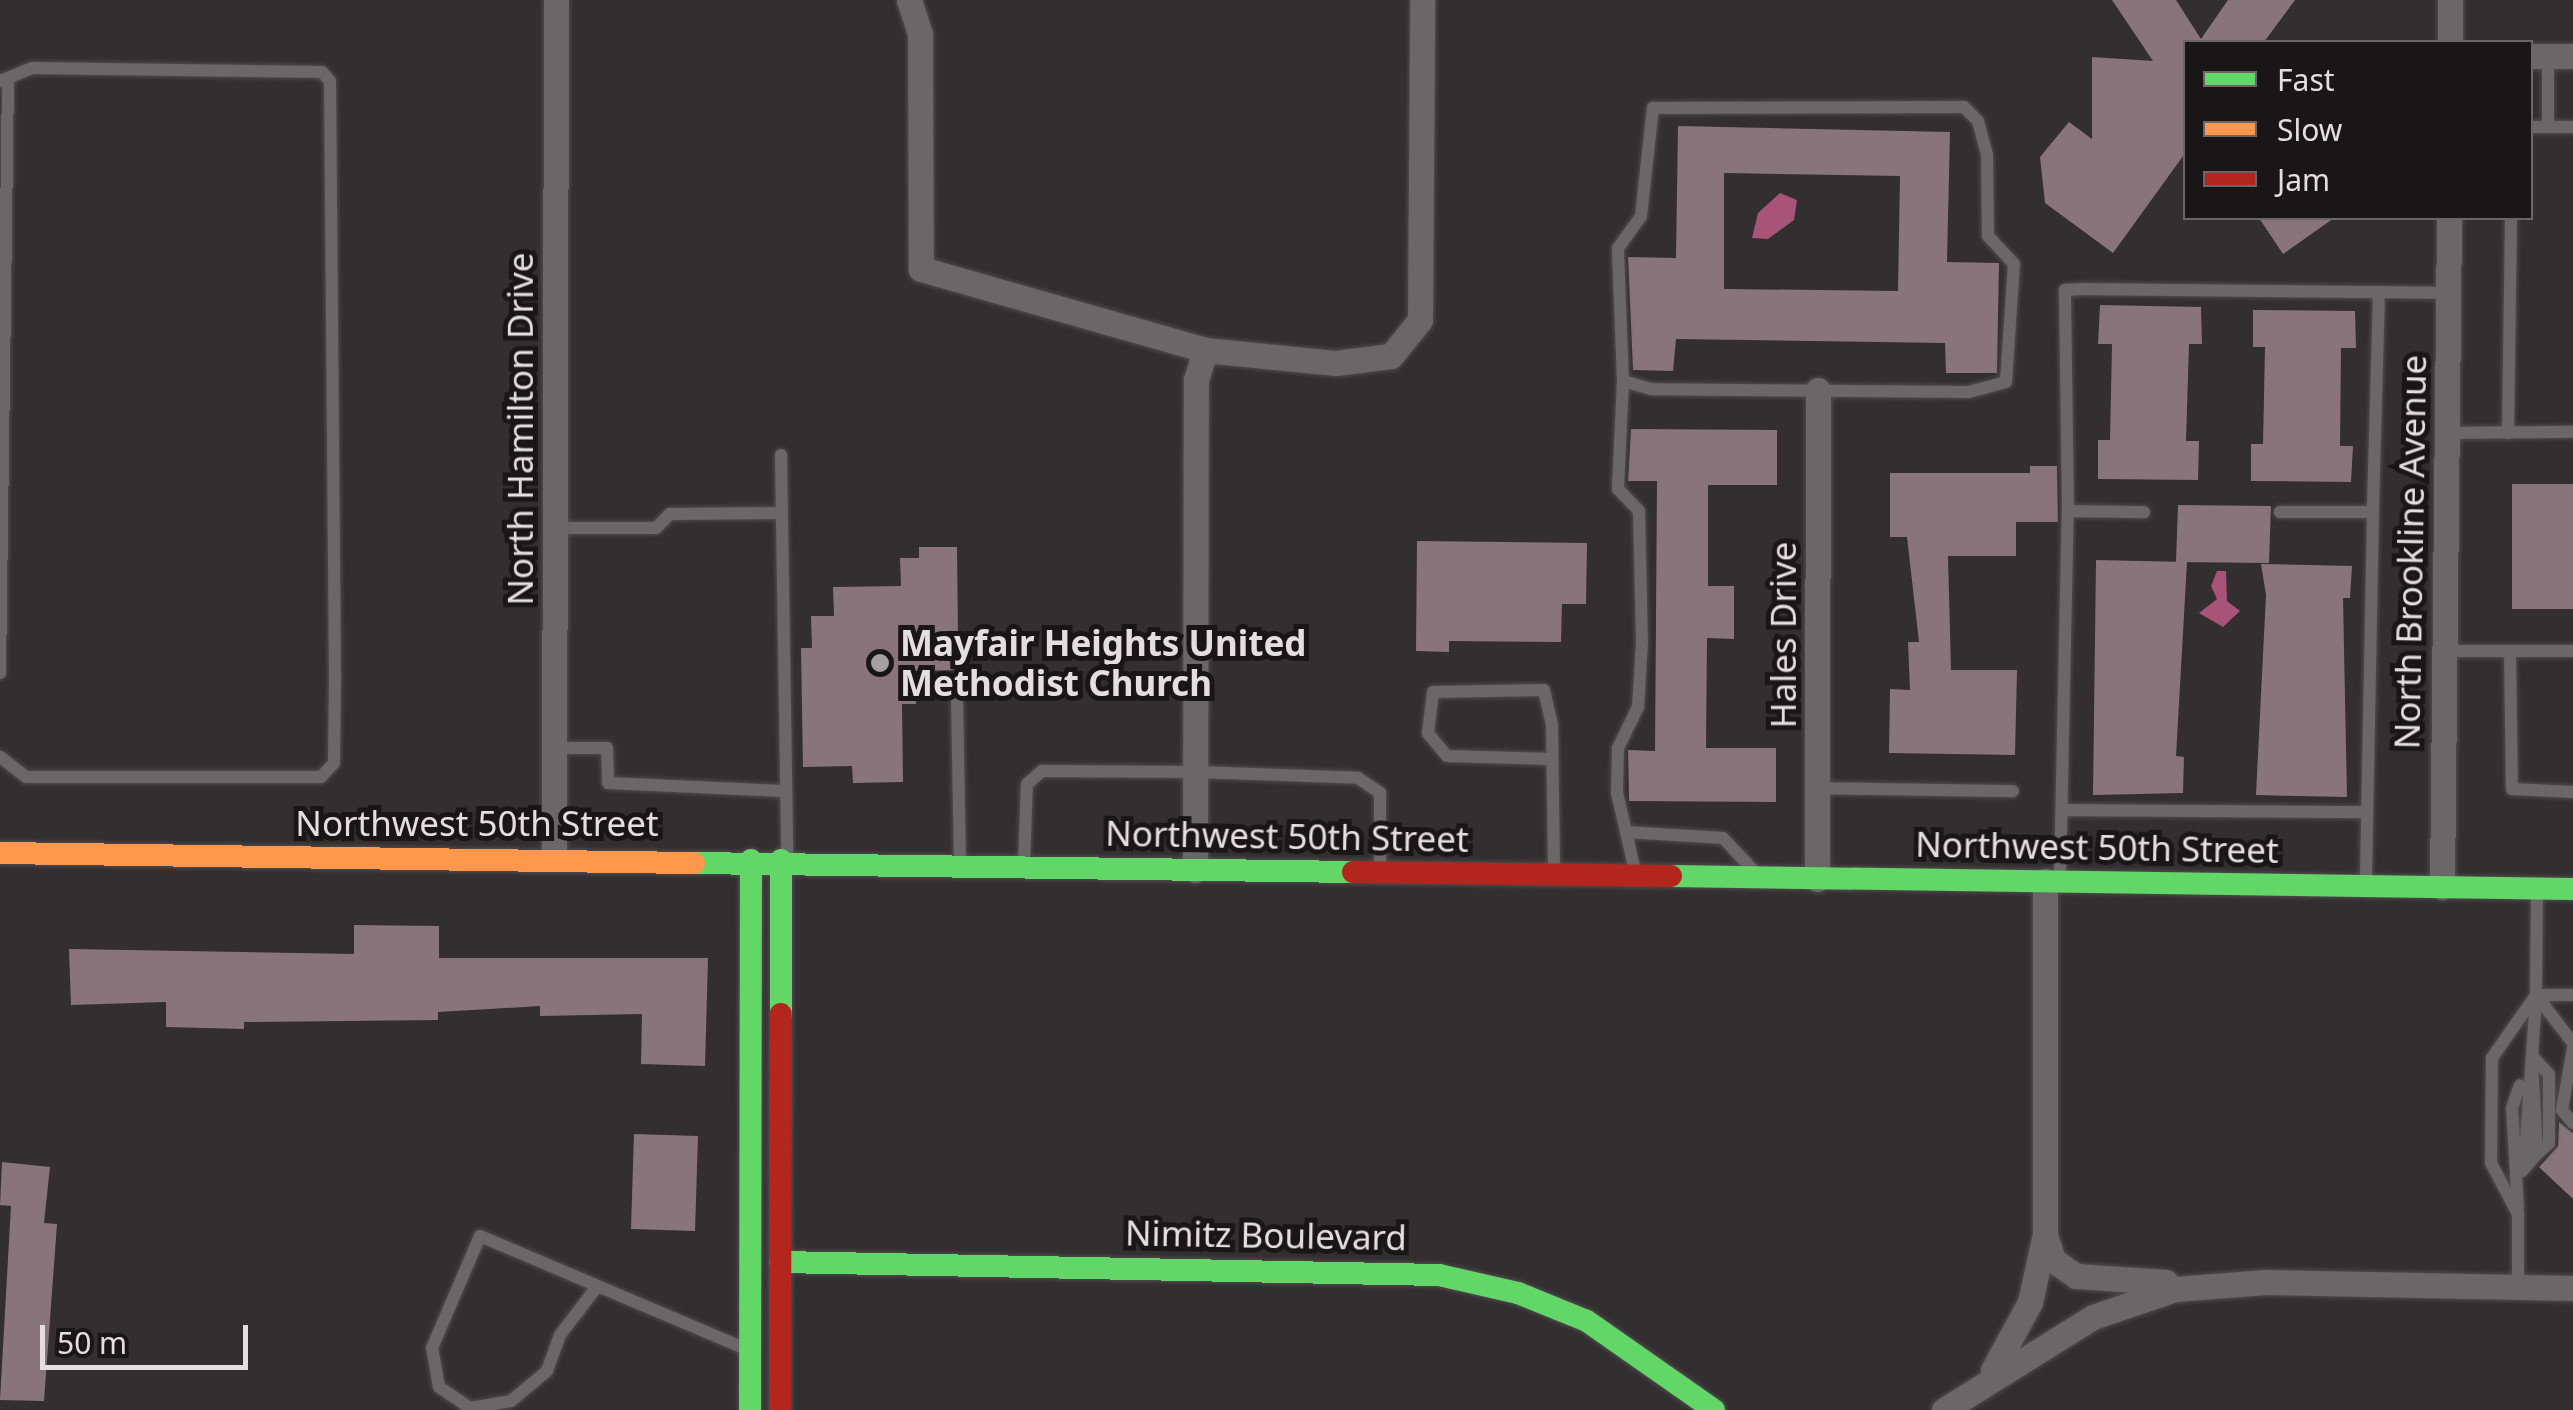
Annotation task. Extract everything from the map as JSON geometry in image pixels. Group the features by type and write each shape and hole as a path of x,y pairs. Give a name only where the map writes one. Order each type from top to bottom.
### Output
{"main road":[{"name":"Northwest 50th Street","path":"0,853 784,860 1380,873 2573,888"},
{"path":"750,1410 751,860"},
{"path":"780,1410 784,860"},
{"name":"Nimitz Boulevard","path":"780,1262 1439,1275 1518,1294 1587,1322 1714,1410"},
{"path":"751,1350 780,1350"}],"street":[{"name":"North Hamilton Drive","path":"554,858 556,0"},
{"path":"909,0 920,34 921,269 1205,350 1368,363 1408,342 1422,300 1422,0"},
{"path":"2450,0 2450,40"},
{"name":"North Brookline Avenue","path":"2442,887 2449,220"},
{"path":"1195,870 1196,380 1205,350"},
{"name":"Hales Drive","path":"1817,879 1818,390"},
{"path":"1988,1378 2030,1302 2045,1234 2053,881"},
{"path":"2045,1234 2053,1260 2076,1276 2210,1284 2573,1288"},
{"path":"1944,1410 1988,1378 2134,1300 2210,1284"}],"lane":[{"path":"2548,127 2551,56"},
{"path":"0,673 4,82 32,68 322,72 330,82 334,763 321,777 26,777 0,757"},
{"path":"1623,381 1968,392 2006,382 2014,264 1988,236 1987,155 1978,122 1964,107 1653,108 1641,216 1618,248 1617,371 1623,381 1618,489 1639,511 1643,579 1638,707 1618,748 1626,832 1636,876"},
{"path":"2533,127 2573,127"},
{"path":"2508,433 2510,220"},
{"path":"2053,881 2062,810 2068,511 2064,290 2448,293"},
{"path":"2366,886 2379,292"},
{"path":"2446,433 2573,432"},
{"path":"781,455 784,860"},
{"path":"2068,511 2144,512"},
{"path":"2280,512 2374,512"},
{"path":"555,528 656,528 670,514 781,514"},
{"path":"2444,651 2573,651"},
{"path":"2510,651 2512,789 2573,792"},
{"path":"1552,759 1447,756 1428,733 1433,692 1544,690 1552,759 1554,875"},
{"path":"957,695 960,864"},
{"path":"554,748 607,748 608,783 782,791"},
{"path":"1024,866 1027,784 1042,771 1198,772 1358,778 1380,793 1380,873"},
{"path":"1817,788 2013,791"},
{"path":"2062,810 2368,812"},
{"path":"1626,832 1723,838 1760,878"},
{"path":"2521,1172 2537,1154 2530,1055 2536,994 2537,888"},
{"path":"2536,994 2573,995"},
{"path":"2536,994 2573,1046 2562,1110 2573,1123"},
{"path":"2518,1214 2491,1163 2492,1058 2536,994"},
{"path":"2518,1287 2521,1172 2512,1108 2530,1055"},
{"path":"596,1288 560,1335 547,1371 511,1401 462,1406 435,1380 432,1348 480,1236 751,1350"}],"shaded area":[{"path":"1780,193 1797,200 1794,220 1768,239 1752,238 1758,213"},
{"path":"2217,571 2226,571 2227,601 2240,611 2223,627 2199,613 2217,599 2211,586"}],"building":[{"path":"2112,0 2176,0 2201,39 2228,0 2295,0 2265,40 2183,40 2183,156 2113,253 2045,203 2040,157 2069,122 2092,139 2092,57 2153,61"},
{"path":"1678,126 1950,132 1947,262 1999,263 1997,373 1946,373 1945,343 1676,339 1673,371 1633,370 1628,257 1676,258","holes":["1724,173 1900,176 1898,291 1724,289"]},
{"path":"2260,220 2331,220 2283,254"},
{"path":"2100,305 2201,307 2202,344 2189,344 2186,441 2199,441 2198,480 2098,479 2098,440 2110,440 2112,344 2098,344"},
{"path":"2253,310 2355,311 2356,348 2341,348 2340,446 2353,446 2351,482 2251,481 2251,444 2263,444 2265,347 2253,347"},
{"path":"1631,429 1777,430 1777,485 1708,485 1708,586 1734,586 1734,639 1707,638 1706,748 1776,748 1776,802 1629,801 1628,750 1655,751 1657,481 1628,481"},
{"path":"2030,466 2057,466 2058,522 2016,522 2016,556 1948,556 1951,670 2017,670 2015,755 1889,753 1890,689 1910,690 1908,642 1919,642 1907,537 1890,537 1890,473 2030,473"},
{"path":"2512,484 2573,484 2573,609 2512,609"},
{"path":"2178,505 2271,506 2269,563 2176,562"},
{"path":"1417,541 1587,543 1586,604 1562,604 1561,642 1449,641 1449,652 1416,651"},
{"name":"Mayfair Heights United Methodist Church","path":"919,547 957,547 958,635 970,635 971,655 959,656 959,670 915,671 916,704 902,704 903,782 853,783 852,766 803,767 801,648 812,648 811,616 834,616 833,587 901,586 900,558 919,558"},
{"path":"2096,560 2187,562 2176,756 2184,757 2183,793 2093,795"},
{"path":"2261,564 2352,566 2350,598 2343,598 2347,797 2256,795 2266,595"},
{"path":"354,925 439,926 439,958 708,958 705,1066 641,1064 642,1014 540,1016 540,1006 438,1012 438,1020 244,1022 244,1029 166,1027 166,1002 71,1005 69,949 354,954"},
{"path":"2559,1122 2573,1133 2573,1199 2539,1167 2558,1146"},
{"path":"634,1134 698,1136 695,1231 631,1229"},
{"path":"2,1162 50,1167 44,1223 57,1224 44,1401 0,1400 11,1206 0,1205"}],"traffic: fast":[{"path":"750,1410 751,860"},
{"path":"781,860 781,1014"},
{"path":"694,863 1353,872"},
{"path":"1671,876 2573,889"},
{"path":"780,1262 1439,1275 1518,1293 1587,1321 1714,1410"}],"traffic: slow":[{"path":"0,853 694,863"}],"traffic: jam":[{"path":"1353,872 1671,876"},
{"path":"780,1410 781,1014"}],"place":[{"name":"Mayfair Heights United Methodist Church","path":"880,663"}]}
